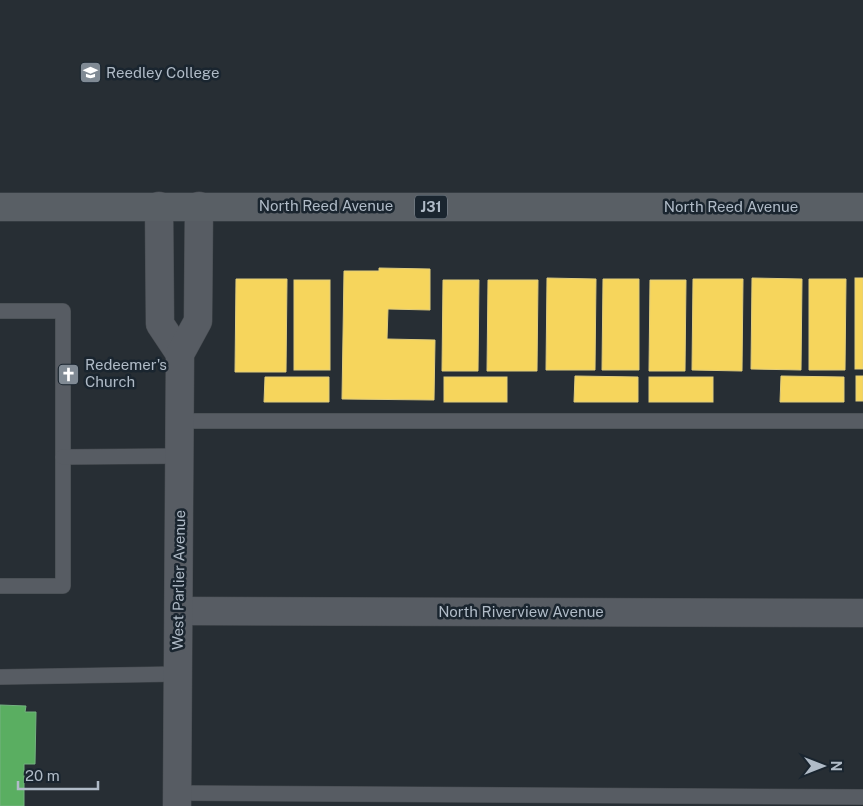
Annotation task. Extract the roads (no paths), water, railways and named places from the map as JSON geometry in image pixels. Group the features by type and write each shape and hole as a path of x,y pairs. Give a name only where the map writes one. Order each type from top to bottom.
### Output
{"main road":[{"name":"North Reed Avenue","path":"0,207 863,207"}],"street":[{"path":"159,206 160,324 180,354"},
{"name":"West Parlier Avenue","path":"177,799 180,354 198,321 199,206"},
{"name":"North Riverview Avenue","path":"179,611 863,613"}],"lane":[{"path":"0,311 63,311 63,586 0,586"},
{"path":"180,421 863,421"},
{"path":"62,457 180,456"},
{"path":"0,677 178,674"},
{"path":"177,799 863,797"}],"place":[{"name":"Reedley College","path":"90,73"},
{"name":"Redeemer's Church","path":"69,374"}]}
